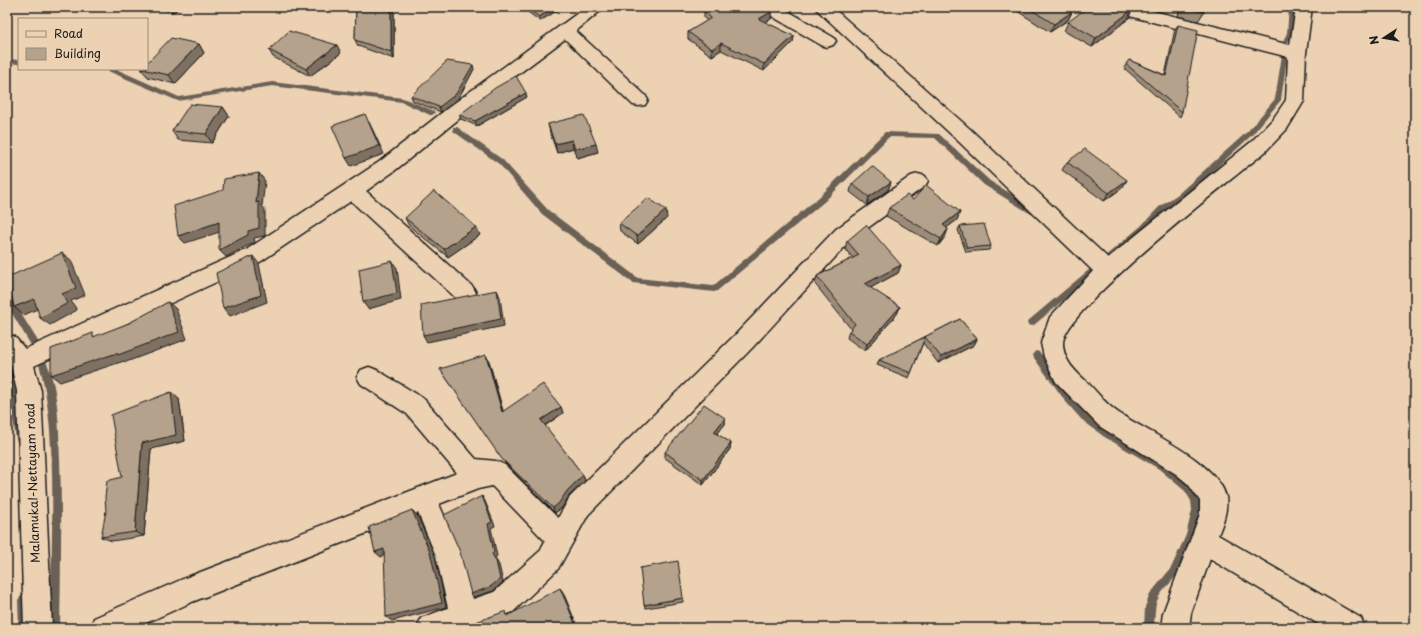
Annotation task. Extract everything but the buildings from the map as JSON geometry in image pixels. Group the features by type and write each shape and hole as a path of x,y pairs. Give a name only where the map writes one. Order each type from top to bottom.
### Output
{"street":[{"path":"14,353 253,256 386,167 459,109 597,7"},
{"path":"769,7 827,41"},
{"path":"822,7 1101,264"},
{"path":"1116,7 1297,53"},
{"path":"1175,628 1177,613 1204,541 1214,508 1213,497 1207,487 1185,466 1107,418 1064,375 1055,357 1052,343 1058,324 1101,264 1258,147 1280,124 1295,101 1297,53 1304,7"},
{"path":"565,30 639,100"},
{"path":"431,628 503,602 549,560 579,506 745,340 843,235 918,181"},
{"path":"352,190 465,293"},
{"name":"Malamukal-Nettayam road","path":"14,353 29,391 38,628"},
{"path":"369,377 415,406 470,470 496,473 561,539"},
{"path":"104,628 186,590 478,477 496,473"},
{"path":"424,498 449,556 463,616"},
{"path":"1204,541 1351,628"}],"waterway":[{"path":"1285,43 1290,33 1292,7"},
{"path":"1031,323 1144,228 1162,209 1181,196 1250,133 1278,100 1284,57"},
{"path":"7,61 18,62"},
{"path":"112,70 178,99 272,84 403,100 432,113"},
{"path":"455,129 501,162 545,212 636,281 714,289 822,199 887,134 937,136 987,183 1034,212"},
{"path":"7,298 38,349"},
{"path":"1037,355 1069,399 1084,416 1106,433 1162,466 1177,477 1188,488 1195,499 1197,510 1196,517 1183,555 1170,577 1153,597 1150,607 1149,628"},
{"path":"7,361 20,439"},
{"path":"43,364 52,401 55,440 57,486 55,628"},
{"path":"23,600 24,628"}]}
